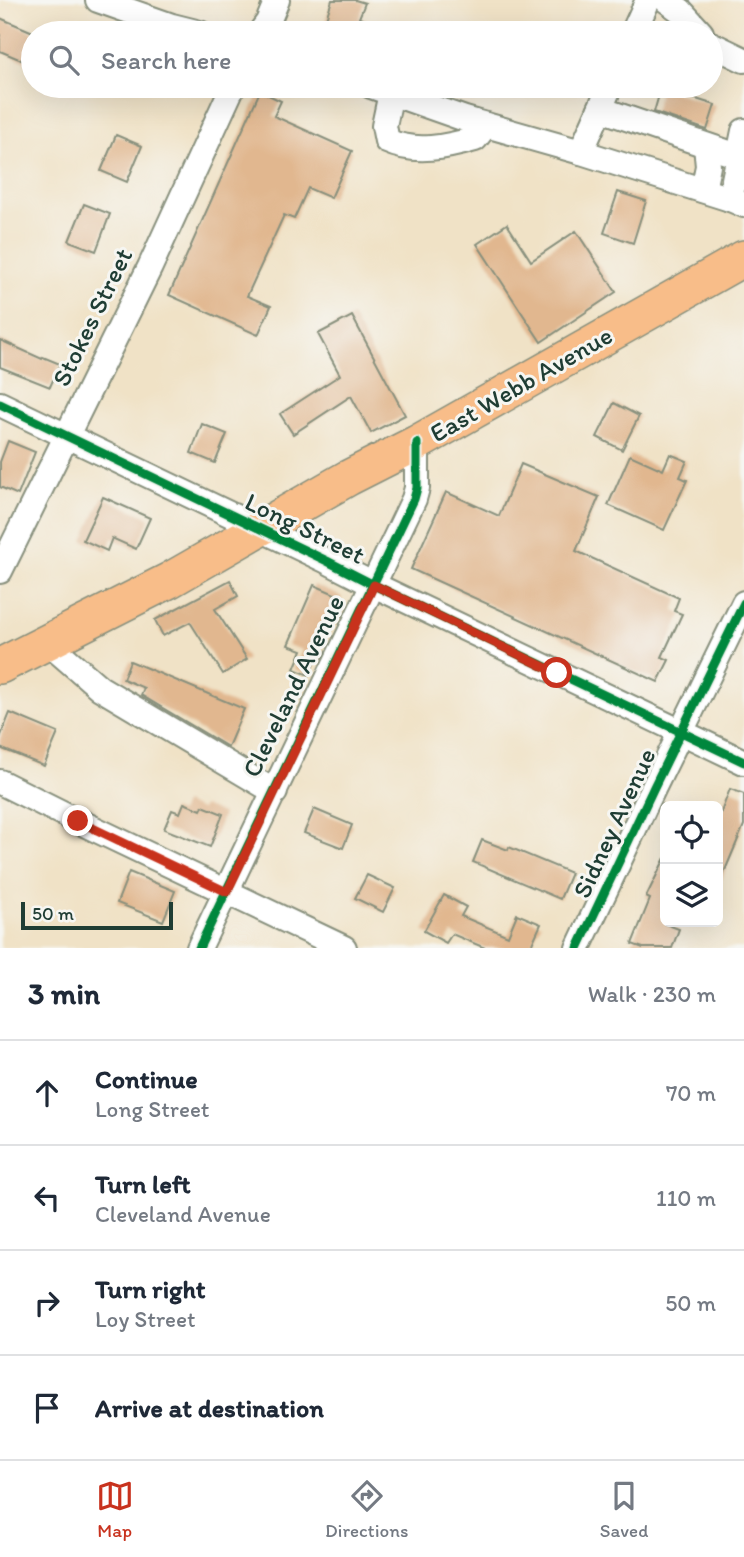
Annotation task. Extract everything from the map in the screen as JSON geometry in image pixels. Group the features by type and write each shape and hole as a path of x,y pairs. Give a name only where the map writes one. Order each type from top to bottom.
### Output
{"highway":[{"name":"East Webb Avenue","path":"0,666 170,580 744,258"}],"street":[{"path":"98,0 158,21"},
{"path":"268,21 277,0"},
{"path":"639,21 649,0"},
{"path":"666,0 690,21"},
{"path":"723,50 744,60"},
{"name":"Stokes Street","path":"0,571 150,267 227,98"},
{"path":"382,98 387,141 401,148 430,148 475,139 486,125"},
{"path":"407,98 737,202 738,156 744,131"},
{"path":"581,152 605,98"},
{"path":"600,109 738,156"},
{"path":"703,190 708,166 706,146"},
{"name":"Long Street","path":"0,404 744,762"},
{"name":"Cleveland Avenue","path":"199,948 414,499 417,443"},
{"name":"Sidney Avenue","path":"578,948 744,603"},
{"path":"47,642 100,688 275,792"},
{"path":"0,782 344,948"}],"building":[{"path":"332,0 365,3 359,18 367,21 325,21"},
{"path":"0,18 21,27 21,60 0,51"},
{"path":"257,98 275,98 281,101 274,116 352,151 331,198 308,188 294,219 284,215 247,296 271,306 258,335 169,295"},
{"path":"658,98 693,98 715,105 707,130 654,112"},
{"path":"116,135 142,146 127,182 101,171"},
{"path":"618,192 646,201 633,243 604,233"},
{"path":"84,204 110,214 96,251 69,241"},
{"path":"507,224 531,261 576,231 616,292 541,342 477,244"},
{"path":"352,316 405,415 371,433 351,396 293,434 280,414 340,375 318,334"},
{"path":"0,340 60,364 50,387 0,367"},
{"path":"614,403 639,416 622,450 597,437"},
{"path":"202,424 227,434 215,463 191,453"},
{"path":"8,441 35,452 18,495 0,487 0,462"},
{"path":"670,454 687,461 680,477 687,480 664,530 608,505 630,455 663,470"},
{"path":"521,464 599,497 576,551 679,598 674,611 682,614 662,657 669,660 658,682 411,569 446,492 499,516"},
{"path":"103,497 150,518 136,549 112,538 107,551 83,540"},
{"path":"230,580 238,596 215,609 247,659 223,674 190,622 163,636 155,620"},
{"path":"314,585 342,597 309,675 294,669 302,650 288,645"},
{"path":"130,661 244,709 228,747 141,695 144,688 123,679"},
{"path":"10,713 58,733 44,766 0,748 0,738"},
{"path":"730,789 744,794 744,825 723,875 723,864 723,807"},
{"path":"184,803 201,810 203,806 223,814 210,847 164,829 172,810 180,813"},
{"path":"314,809 352,825 343,848 304,833"},
{"path":"482,840 508,850 509,847 571,873 560,899 473,862"},
{"path":"660,868 660,927 679,929 672,948 643,948 632,944 650,899 646,897"},
{"path":"129,872 175,891 163,921 117,903"},
{"path":"367,875 395,888 383,912 355,898"},
{"path":"444,895 466,907 461,916 508,936 517,914 541,924 531,946 535,948 485,948 452,934 446,943 424,931"}],"cycle path":[{"path":"0,404 744,762"},
{"path":"199,948 414,499 417,488 417,443"},
{"path":"578,948 744,603"}],"route":[{"path":"78,821 227,892 374,585 557,673"}]}
